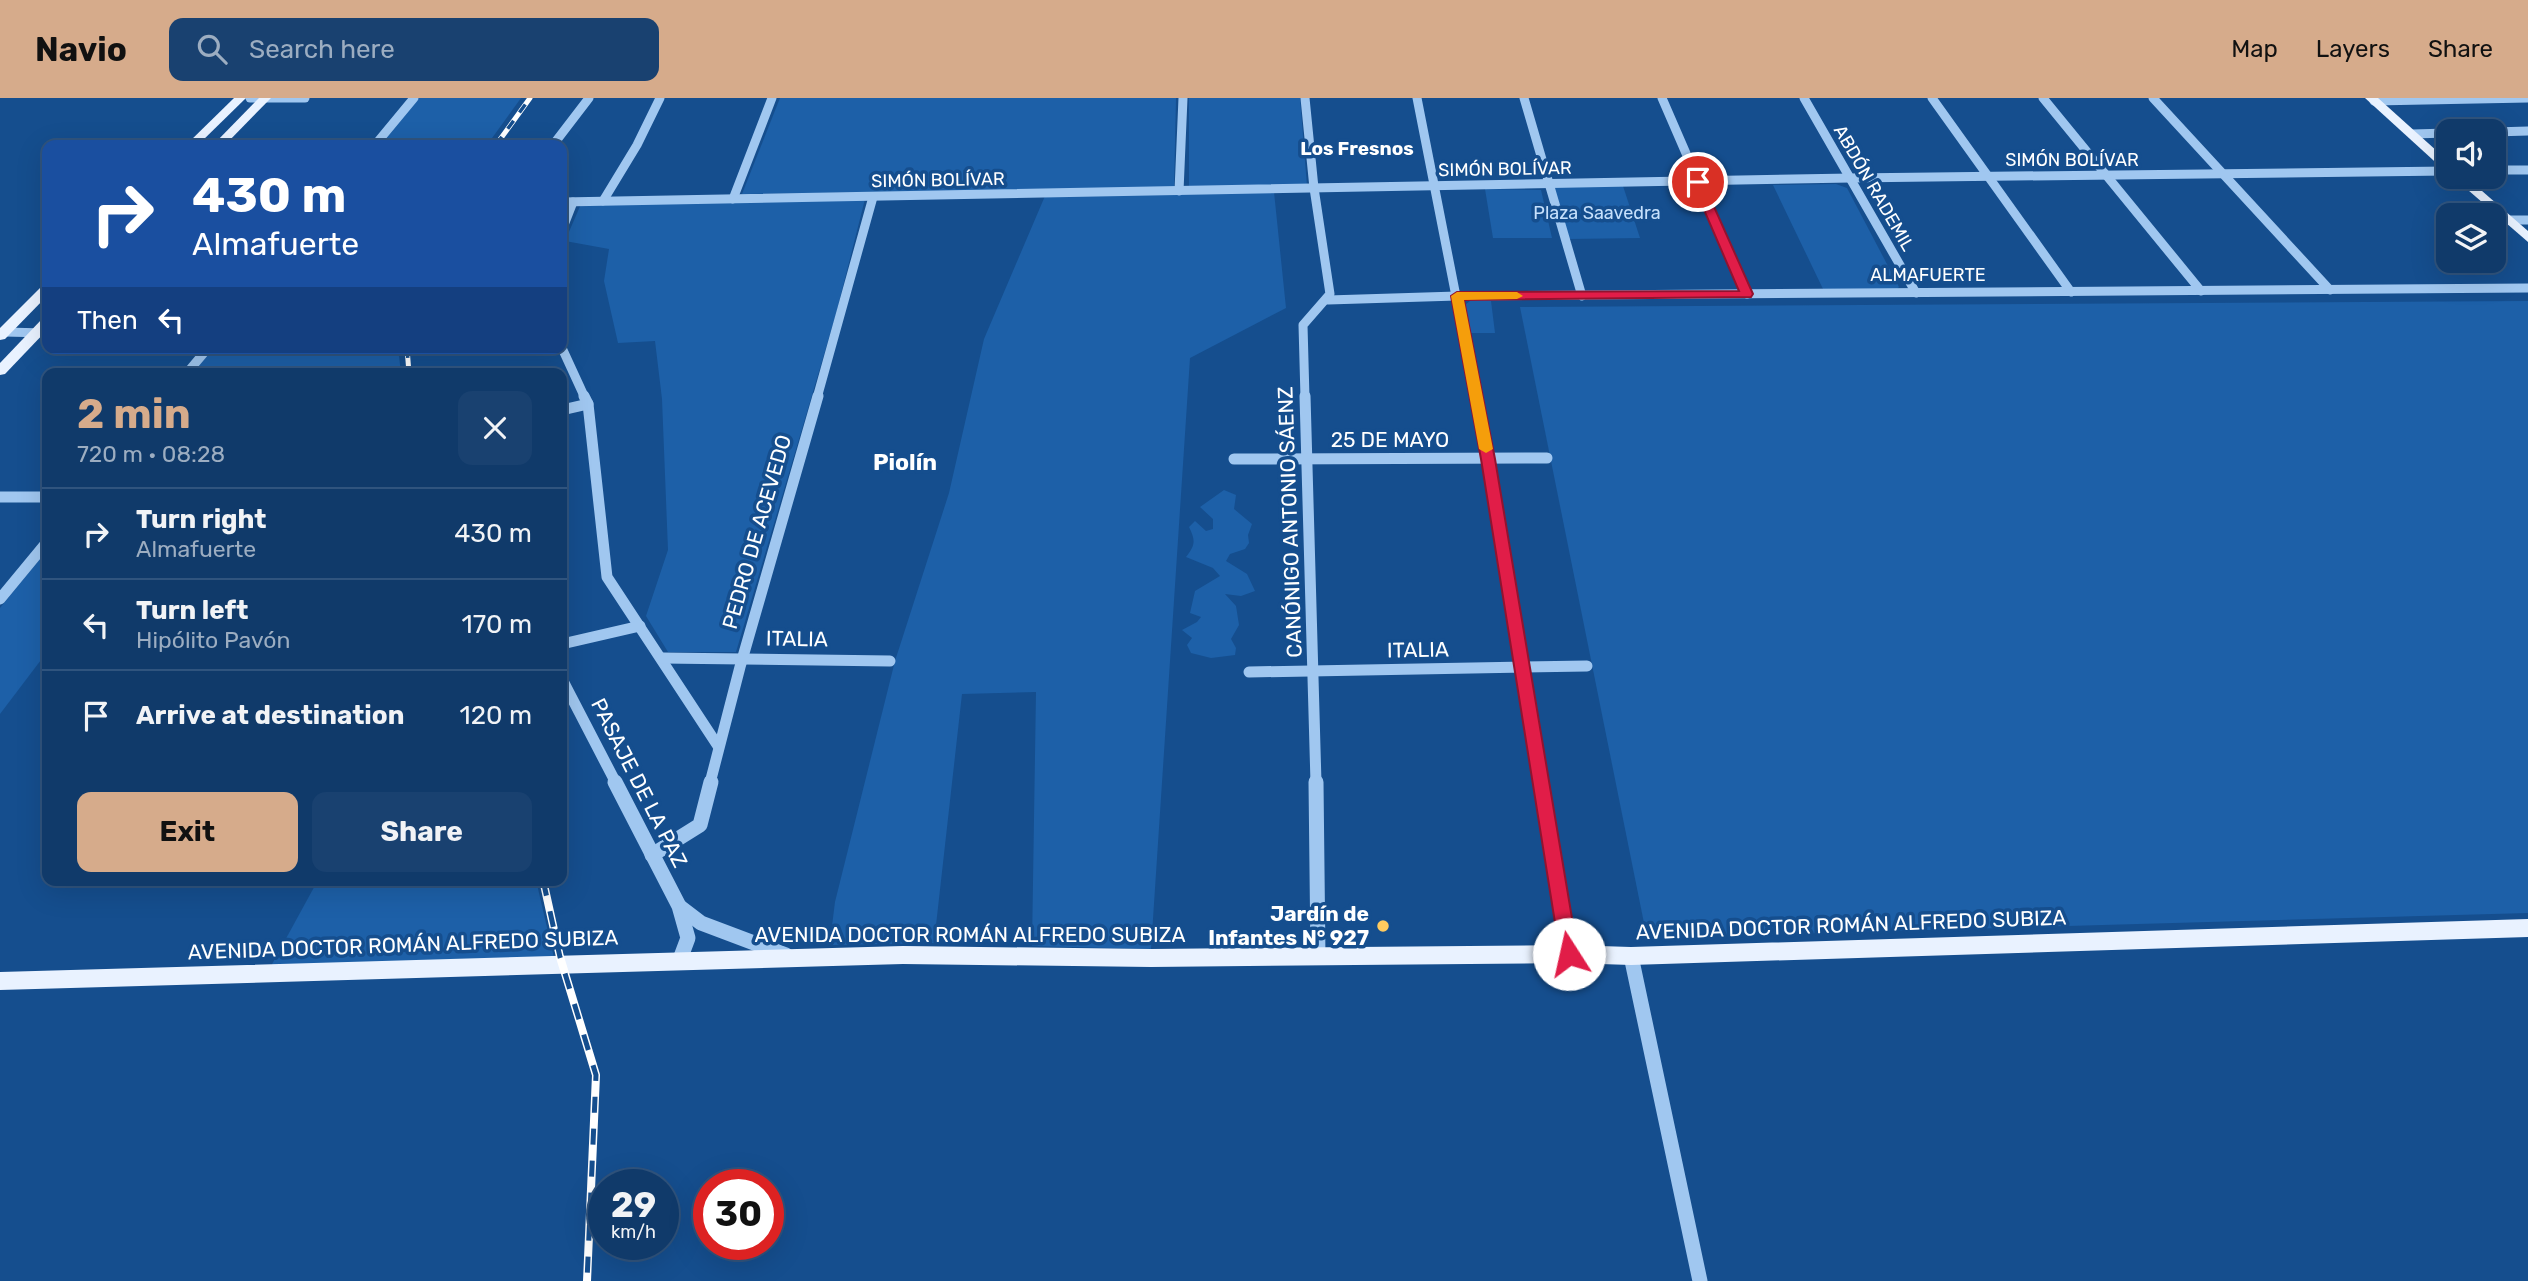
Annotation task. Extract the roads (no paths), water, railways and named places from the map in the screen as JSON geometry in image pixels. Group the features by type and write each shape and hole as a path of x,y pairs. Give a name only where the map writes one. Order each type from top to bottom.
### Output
{"main road":[{"path":"197,140 240,98"},
{"path":"224,140 265,98"},
{"path":"2372,99 2436,157"},
{"path":"2472,189 2528,238"},
{"path":"2,334 42,294"},
{"path":"0,370 42,333"},
{"name":"AVENIDA DOCTOR ROMÁN ALFREDO SUBIZA","path":"0,981 896,955 1631,956 2528,928"}],"street":[{"path":"250,98 305,98"},
{"path":"379,140 414,98"},
{"path":"557,140 589,98"},
{"path":"603,201 660,98"},
{"path":"733,199 772,98"},
{"path":"1179,191 1183,98"},
{"path":"1305,98 1314,188 1331,294 1328,300"},
{"path":"1418,98 1488,459 1569,954"},
{"path":"1524,98 1583,296"},
{"path":"1662,98 1747,294"},
{"name":"ABDÓN RADEMIL","path":"1804,98 1916,293"},
{"path":"1932,98 2071,292"},
{"path":"2043,98 2201,291"},
{"path":"2153,98 2330,290"},
{"path":"2372,99 2528,98"},
{"path":"2506,132 2528,131"},
{"path":"2412,134 2436,134"},
{"name":"SIMÓN BOLÍVAR","path":"567,202 2436,169"},
{"path":"2506,170 2528,170"},
{"name":"PEDRO DE ACEVEDO","path":"652,855 699,825 718,746 852,280 873,197"},
{"path":"567,217 573,202"},
{"path":"2507,220 2528,220"},
{"name":"ALMAFUERTE","path":"1328,300 1457,296 2528,288"},
{"name":"CANÓNIGO ANTONIO SÁENZ","path":"1318,957 1314,670 1303,326 1306,318 1328,300"},
{"path":"2,334 42,333"},
{"path":"191,368 203,354"},
{"path":"565,354 589,404 607,577 718,746"},
{"path":"567,409 589,404"},
{"name":"25 DE MAYO","path":"1234,459 1547,458"},
{"path":"0,497 42,497"},
{"path":"0,599 42,548"},
{"path":"567,643 640,626"},
{"name":"ITALIA","path":"662,658 890,661"},
{"name":"ITALIA","path":"1249,672 1587,666"},
{"name":"PASAJE DE LA PAZ","path":"567,689 679,906 688,938 679,962"},
{"name":"PASAJE DE LA PAZ","path":"679,906 701,923 797,959"},
{"path":"1631,956 1700,1281"}],"railway":[{"path":"500,140 530,98"},
{"path":"407,354 409,368"},
{"path":"544,886 560,957 596,1075 587,1281"}],"place":[{"name":"Jardín de Infantes N° 927","path":"1383,926"}],"district":[{"name":"Los Fresnos","path":"1357,148"},
{"name":"Piolín","path":"905,462"}],"park label":[{"name":"Plaza Saavedra","path":"1597,213"}]}
